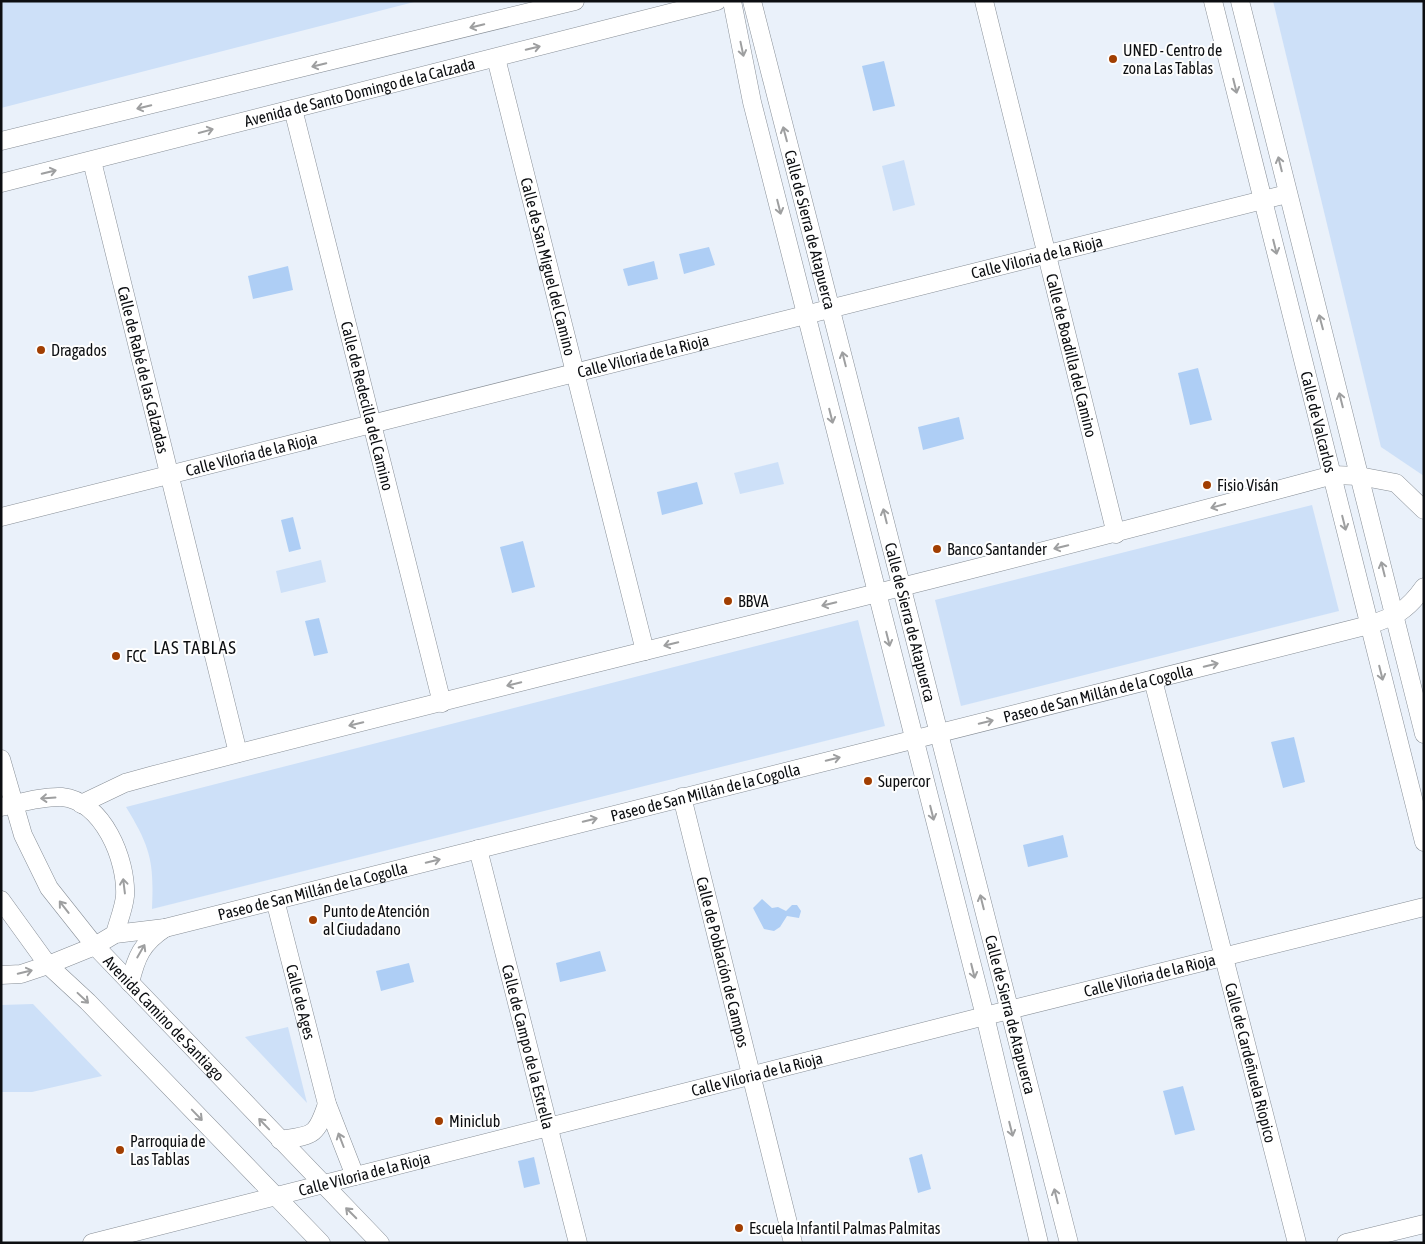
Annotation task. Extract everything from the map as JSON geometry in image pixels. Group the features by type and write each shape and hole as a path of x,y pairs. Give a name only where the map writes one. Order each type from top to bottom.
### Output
{"street":[{"path":"1,141 576,1"},
{"name":"Avenida de Santo Domingo de la Calzada","path":"1,183 717,1"},
{"name":"Calle de Sierra de Atapuerca","path":"732,1 752,102 984,1016 1039,1243"},
{"name":"Calle de Sierra de Atapuerca","path":"752,1 769,74 831,308 1068,1243"},
{"name":"Calle de Boadilla del Camino","path":"984,1 1116,534"},
{"name":"Calle de Valcarlos","path":"1214,1 1424,842"},
{"name":"Calle de Valcarlos","path":"1240,1 1424,734"},
{"name":"Calle de San Miguel del Camino","path":"496,58 645,651"},
{"name":"Calle de Redecilla del Camino","path":"293,109 442,703"},
{"name":"Calle de Rabé de las Calzadas","path":"92,161 238,753"},
{"name":"Calle Viloria de la Rioja","path":"1,518 1287,194"},
{"path":"82,804 125,783 238,753 876,592 1116,534 1333,475 1359,476 1396,482 1424,510"},
{"name":"Paseo de San Millán de la Cogolla","path":"115,934 165,928 1369,625 1395,616 1412,604 1424,587"},
{"name":"Calle de Cardeñuela Riopico","path":"1154,680 1296,1243"},
{"name":"Avenida Camino de Santiago","path":"1,759 8,806 48,888 95,946 380,1243"},
{"path":"1,975 21,974 48,965 95,946 115,934 125,897 121,862 108,828 82,804 63,797 43,798 8,806"},
{"name":"Calle de Población de Campos","path":"682,797 793,1243"},
{"name":"Calle de Campo de la Estrella","path":"478,849 578,1243"},
{"path":"1,900 48,965 88,1002 320,1243"},
{"name":"Calle de Ages","path":"275,900 327,1104 355,1176"},
{"name":"Calle Viloria de la Rioja","path":"95,1242 984,1016 1424,907"},
{"path":"130,983 135,962 148,939 165,928"},
{"path":"280,1140 309,1136 320,1124 327,1104"},
{"path":"1346,1243 1424,1224"}],"shaded area":[{"path":"8,1 418,1 1,108 1,3"},
{"path":"1273,1 1424,1 1424,476 1381,447"},
{"path":"884,61 895,106 873,111 862,66"},
{"path":"904,160 915,205 893,211 882,166"},
{"path":"709,247 715,265 684,274 679,254"},
{"path":"654,261 658,279 628,286 623,269"},
{"path":"288,266 293,290 253,299 248,276"},
{"path":"1198,368 1212,420 1190,425 1178,373"},
{"path":"959,417 964,439 923,450 918,427"},
{"path":"778,462 784,484 740,494 734,473"},
{"path":"697,482 703,504 662,515 657,492"},
{"path":"1312,505 1339,611 961,706 935,600"},
{"path":"293,517 301,549 289,552 281,520"},
{"path":"523,541 535,587 512,593 500,547"},
{"path":"321,560 326,582 281,593 276,571"},
{"path":"319,618 328,653 314,656 305,621"},
{"path":"858,620 885,726 152,909 152,879 149,856 141,834 126,807"},
{"path":"1294,737 1305,782 1283,788 1271,742"},
{"path":"1063,835 1068,857 1028,867 1023,845"},
{"path":"762,899 772,908 778,907 786,911 792,905 797,905 801,911 799,918 787,916 780,927 774,931 764,929 753,908"},
{"path":"600,951 606,971 560,982 556,963"},
{"path":"409,963 414,982 381,991 376,971"},
{"path":"33,1004 102,1076 32,1092 1,1092 1,1005"},
{"path":"288,1027 307,1103 245,1037"},
{"path":"1183,1086 1195,1130 1175,1135 1163,1091"},
{"path":"922,1154 931,1189 918,1193 909,1158"},
{"path":"534,1157 540,1184 524,1188 518,1161"}],"place":[{"name":"UNED - Centro de zona Las Tablas","path":"1113,59"},
{"name":"Dragados","path":"41,350"},
{"name":"Fisio Visán","path":"1207,485"},
{"name":"Banco Santander","path":"937,549"},
{"name":"BBVA","path":"728,601"},
{"name":"FCC","path":"116,656"},
{"name":"Supercor","path":"868,781"},
{"name":"Punto de Atención al Ciudadano","path":"313,920"},
{"name":"Miniclub","path":"439,1121"},
{"name":"Parroquia de Las Tablas","path":"120,1150"},
{"name":"Escuela Infantil Palmas Palmitas","path":"739,1228"}],"district":[{"name":"LAS TABLAS","path":"195,648"}]}
